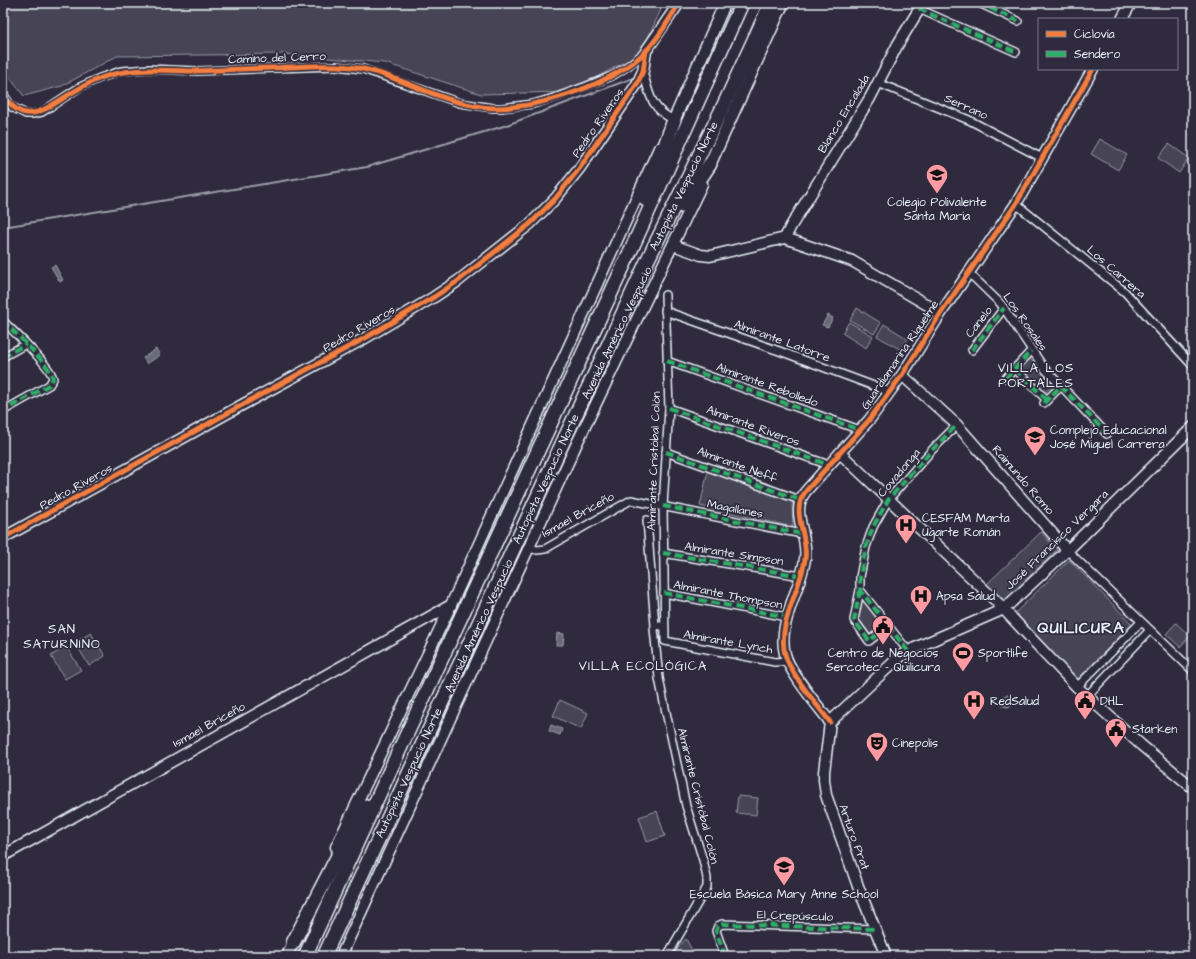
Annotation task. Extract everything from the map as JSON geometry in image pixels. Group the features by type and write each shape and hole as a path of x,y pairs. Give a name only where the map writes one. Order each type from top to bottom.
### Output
{"highway":[{"name":"Autopista Vespucio Norte","path":"305,956 636,239 742,3"},
{"name":"Autopista Vespucio Norte","path":"324,956 649,258 722,109 771,3"},
{"path":"636,239 642,211 674,120"},
{"path":"649,258 710,164"},
{"path":"293,943 351,830 398,753"}],"main road":[{"path":"674,120 725,3"},
{"name":"Avenida Américo Vespucio","path":"710,164 783,3"}],"street":[{"path":"646,51 679,3"},
{"path":"979,3 1018,21"},
{"path":"1123,18 1131,3"},
{"path":"921,6 1016,52"},
{"name":"Blanco Encalada","path":"785,238 878,83 898,44 921,6"},
{"name":"Pedro Riveros","path":"3,538 367,337 458,281 530,224 555,199 579,169 637,84 643,72 646,51"},
{"name":"Camino del Cerro","path":"3,94 12,107 26,114 33,114 42,112 80,87 121,71 149,69 197,71 335,66 363,69 460,103 502,108 533,104 587,86 612,76 628,66 646,51"},
{"name":"Guardiamarina Riquelme","path":"800,500 802,495 860,430 902,375 968,272 1016,204 1092,70"},
{"path":"287,956 353,810 451,605 656,155 674,120 666,116 655,106 649,93 643,72"},
{"name":"Serrano","path":"878,83 969,120 1042,158"},
{"name":"Avenida Américo Vespucio","path":"341,956 529,548 710,164"},
{"name":"Los Carrera","path":"1016,204 1124,292 1193,366"},
{"path":"673,245 701,255 710,256 785,238 852,261 941,313"},
{"name":"Los Rosales","path":"968,272 1004,308 1031,351 1044,368 1107,434"},
{"name":"Almirante Cristóbal Colón","path":"665,295 669,408 663,506 665,641"},
{"name":"Canelo","path":"972,350 1004,308"},
{"name":"Almirante Latorre","path":"665,311 890,392"},
{"path":"3,321 26,344 53,376 52,382 49,385 3,411"},
{"path":"3,357 26,344"},
{"path":"1006,378 1031,351"},
{"name":"Almirante Rebolledo","path":"667,361 860,430"},
{"path":"1015,369 1046,402 1061,386"},
{"name":"Raimundo Romo","path":"902,375 957,425 1067,550 1193,671"},
{"name":"Almirante Riveros","path":"669,408 829,465"},
{"name":"Covadonga","path":"888,626 869,641 858,626 854,617 860,590 860,578 866,547 873,527 888,500 932,450 957,425"},
{"name":"José Francisco Vergara","path":"830,722 898,658 908,651 1004,609 1067,550 1193,427"},
{"name":"Almirante Neff","path":"666,452 800,500"},
{"path":"840,453 1004,609 1077,687 1141,745 1193,788"},
{"name":"Ismael Briceño","path":"529,548 537,550 545,549 631,500 663,506"},
{"path":"800,500 798,510 806,556 787,618 783,644 784,653 801,682 830,722"},
{"name":"Magallanes","path":"663,506 802,534"},
{"name":"Almirante Cristóbal Colón","path":"647,520 655,626 654,633 659,678 686,806 704,866 707,887 667,956"},
{"name":"Almirante Simpson","path":"663,553 800,576"},
{"path":"860,590 908,651"},
{"name":"Almirante Thompson","path":"664,593 787,618"},
{"name":"Ismael Briceño","path":"3,856 451,605"},
{"path":"429,617 436,622 440,628"},
{"path":"1077,687 1141,622"},
{"path":"655,626 658,625 664,627"},
{"path":"1087,696 1150,630"},
{"name":"Almirante Lynch","path":"665,641 775,662 788,661"},
{"path":"1111,652 1120,662"},
{"name":"Arturo Prat","path":"830,722 824,772 826,795 859,889 886,956"},
{"name":"El Crepúsculo","path":"725,956 716,933 716,927 722,924 875,929"}],"shaded area":[{"path":"3,3 664,3 641,53 570,92 481,94 385,63 283,54 117,56 62,86 24,96 3,69"},
{"path":"1100,139 1127,155 1118,170 1091,154"},
{"path":"1169,144 1189,158 1179,173 1158,158"},
{"path":"857,308 881,323 874,334 850,320"},
{"path":"849,322 873,336 866,348 842,333"},
{"path":"884,324 908,339 901,350 877,336"},
{"path":"1029,358 1054,384 1044,394 1019,368"},
{"path":"708,471 793,500 793,527 700,506"},
{"path":"1041,532 1057,550 1004,601 987,584"},
{"path":"1069,560 1132,624 1078,679 1014,614"},
{"path":"862,597 883,625 869,637 857,620"},
{"path":"1176,623 1190,636 1180,647 1166,634"},
{"path":"91,633 105,656 89,666 75,642"},
{"path":"66,646 81,670 65,679 51,656"},
{"path":"560,700 588,713 581,729 553,716"},
{"path":"738,796 758,798 756,815 736,813"},
{"path":"657,811 665,836 647,842 639,817"},
{"path":"686,939 695,956 671,956"}],"water":[{"path":"55,265 63,280 60,282 51,267"},
{"path":"828,315 833,318 828,327 822,325"},
{"path":"156,349 160,355 147,364 143,358"},
{"path":"557,633 564,634 563,645 556,645"},
{"path":"1009,695 1012,696 1012,706 1005,707 1002,706 1001,699 1002,696"},
{"path":"551,725 562,729 560,735 549,731"}],"waterway":[{"path":"3,227 367,167 504,126 636,77"}],"marked path":[{"path":"979,3 1018,21"},
{"path":"919,9 1016,52"},
{"path":"972,350 1004,308"},
{"path":"3,321 46,366 53,379 49,385 3,411"},
{"path":"3,357 26,344"},
{"path":"1006,378 1031,351"},
{"path":"667,361 860,430"},
{"path":"1015,369 1047,400"},
{"path":"1044,403 1061,386 1107,434"},
{"path":"669,408 829,465"},
{"path":"908,651 860,590 860,577 866,547 873,527 888,500 932,450 957,425"},
{"path":"666,452 800,500"},
{"path":"663,506 802,534"},
{"path":"663,553 801,576"},
{"path":"860,590 854,620 869,641 888,626"},
{"path":"664,593 787,617"},
{"path":"725,956 716,931 718,926 722,924 875,929"}],"cycle path":[{"path":"3,94 10,104 17,110 24,113 32,113 47,108 96,80 124,72 148,70 196,71 305,66 341,66 376,72 449,100 491,108 513,107 554,99 575,92 595,84 631,64 649,47 663,29 679,3"},
{"path":"3,538 367,337 458,281 530,224 555,199 579,169 637,84 643,71 646,51"},
{"path":"830,722 804,689 792,670 785,654 783,642 784,630 790,606 803,570 805,559 804,541 799,515 801,499 806,491 870,419 902,375 941,313 1016,204 1092,70"}],"place":[{"name":"Colegio Polivalente Santa María","path":"937,194"},
{"name":"Complejo Educacional José Miguel Carrera","path":"1035,456"},
{"name":"CESFAM Marta Ugarte Román","path":"906,544"},
{"name":"Apsa Salud","path":"921,616"},
{"name":"Centro de Negocios Sercotec - Quilicura","path":"883,646"},
{"name":"Sportlife","path":"963,672"},
{"name":"RedSalud","path":"974,720"},
{"name":"DHL","path":"1085,720"},
{"name":"Starken","path":"1116,748"},
{"name":"Cinepolis","path":"877,762"},
{"name":"Escuela Básica Mary Anne School","path":"784,886"}],"district":[{"name":"VILLA LOS PORTALES","path":"1036,376"},
{"name":"QUILICURA","path":"1081,628"},
{"name":"SAN SATURNINO","path":"62,636"},
{"name":"VILLA ECOLÓGICA","path":"643,666"}]}
